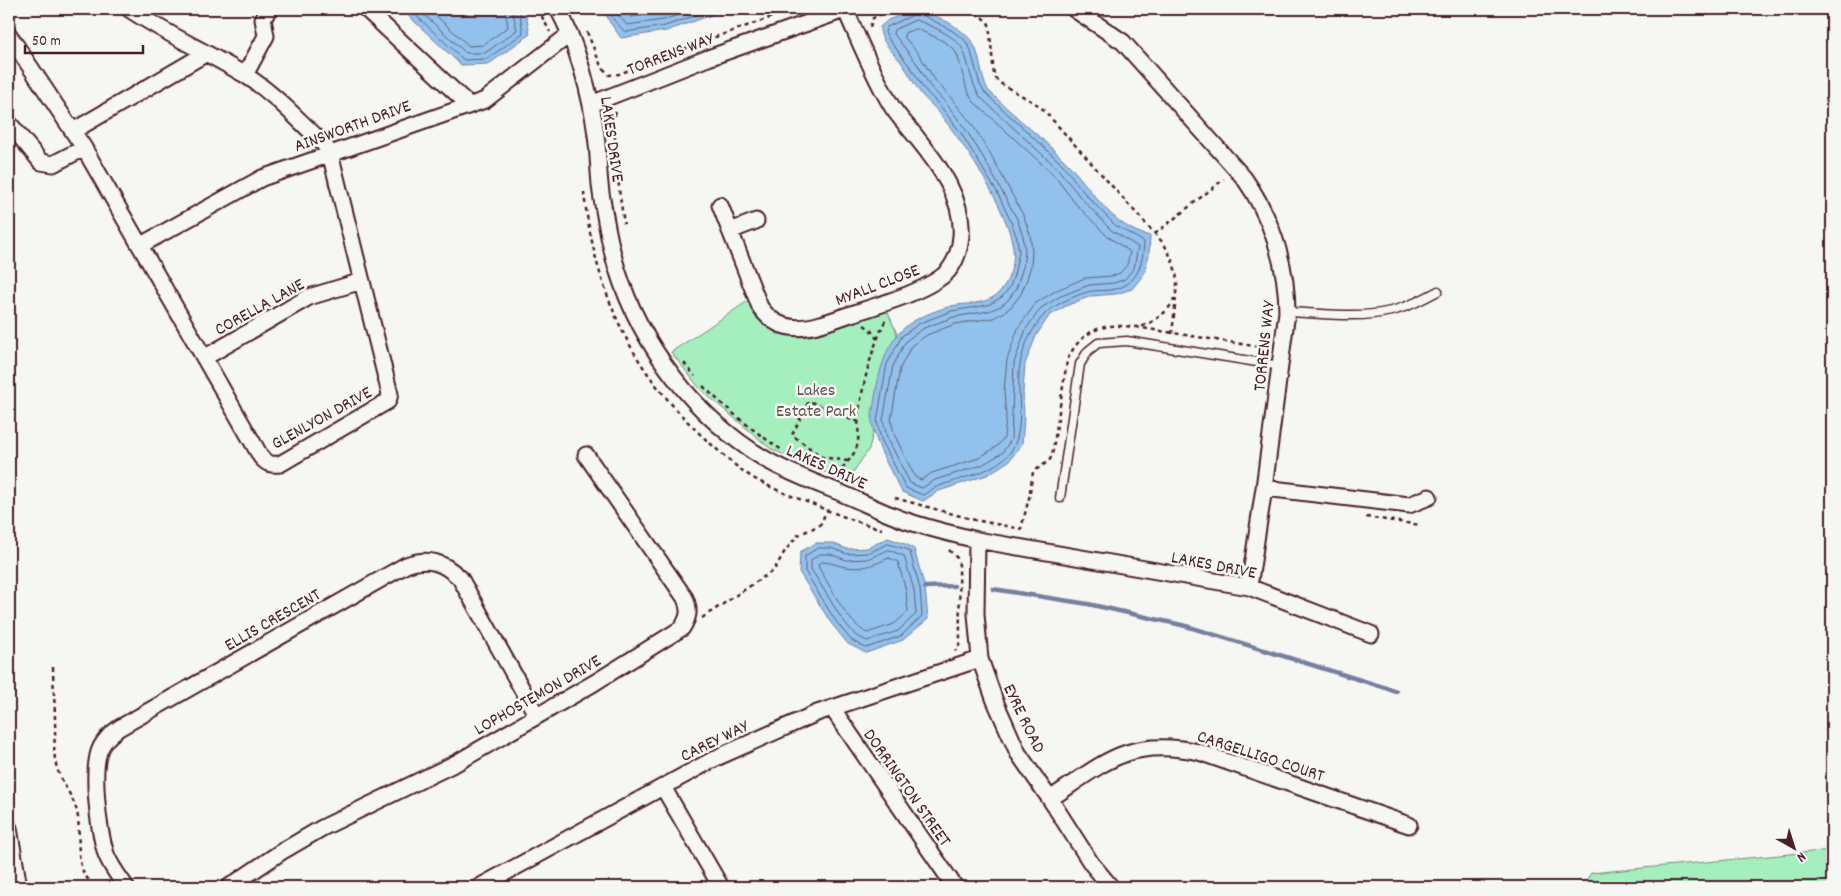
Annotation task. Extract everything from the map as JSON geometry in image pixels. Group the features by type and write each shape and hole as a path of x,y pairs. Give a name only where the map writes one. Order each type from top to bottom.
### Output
{"street":[{"name":"GLENLYON DRIVE","path":"9,35 74,131 261,457 266,463 272,465 280,464 388,401 390,394 330,153 323,143 265,89 245,75 145,20 129,9"},
{"path":"245,75 266,36 263,19 269,9"},
{"path":"366,9 469,105"},
{"name":"LAKES DRIVE","path":"558,9 570,34 591,104 602,197 617,268 636,317 668,369 688,395 748,448 784,469 903,520 976,540 1249,587 1371,634"},
{"name":"TORRENS WAY","path":"591,104 708,58 846,9"},
{"name":"MYALL CLOSE","path":"720,205 760,307 767,318 784,327 797,328 820,325 920,289 939,280 950,269 960,251 962,216 954,196 929,155 892,108 846,9"},
{"name":"TORRENS WAY","path":"1074,9 1123,42 1244,178 1258,197 1280,254 1287,296 1287,312 1249,587"},
{"name":"AINSWORTH DRIVE","path":"141,245 262,178 485,100 570,34"},
{"path":"74,131 205,54"},
{"path":"9,123 41,162 53,164 84,148"},
{"path":"730,232 756,221"},
{"name":"CORELLA LANE","path":"204,358 309,297 362,280"},
{"name":"LOPHOSTEMON DRIVE","path":"229,887 281,852 322,828 458,762 678,631 686,622 689,607 685,598 586,455"},
{"path":"1264,488 1409,505 1429,497"},
{"name":"EYRE ROAD","path":"976,540 976,614 980,659 994,701 1018,753 1091,863 1111,887"},
{"name":"ELLIS CRESCENT","path":"126,887 106,855 98,804 97,758 101,746 110,735 406,565 434,561 460,578 537,716"},
{"name":"CAREY WAY","path":"479,887 716,758 817,713 980,659"},
{"name":"DORRINGTON STREET","path":"832,708 955,887"},
{"name":"CARGELLIGO COURT","path":"1050,799 1110,759 1121,754 1150,747 1166,747 1199,752 1409,825"},
{"path":"663,787 721,887"},
{"path":"9,828 19,887"}],"lane":[{"path":"1287,312 1364,314 1391,311 1414,304 1438,291"},
{"path":"1060,498 1080,364 1088,351 1098,343 1127,341 1281,366"}],"path":[{"path":"538,9 556,45"},
{"path":"966,9 990,24 994,75 998,82 1040,106 1164,244 1173,259 1177,277 1172,334"},
{"path":"584,25 602,66 609,75 619,74 624,91"},
{"path":"619,109 612,121 618,156 619,189 624,225"},
{"path":"1155,234 1223,179 1227,180"},
{"path":"584,187 590,236 605,292 619,326 634,354 665,398 693,427 736,466 756,480 827,510 889,531"},
{"path":"1135,327 1143,326 1164,313 1172,305 1176,296"},
{"path":"863,324 870,328 877,339"},
{"path":"891,497 967,518 1021,529 1033,472 1052,456 1065,370 1071,350 1080,338 1100,328 1109,326 1135,327 1267,348"},
{"path":"683,361 695,376"},
{"path":"701,384 755,432 789,453"},
{"path":"848,461 822,457 792,435 809,401 854,421 858,421"},
{"path":"837,474 848,461 857,445 860,403"},
{"path":"830,472 844,478"},
{"path":"698,619 704,617 774,570 793,541 802,533 820,525 827,510"},
{"path":"1359,516 1420,525"},
{"path":"948,549 954,554 959,565 960,638 956,650 948,654"},
{"path":"53,668 55,760 76,808 78,850 84,873 89,883 99,887"}],"green space":[{"name":"Lakes Estate Park","path":"748,301 755,316 777,334 816,335 886,308 897,334 869,449 849,478 834,476 771,449 701,390 671,352"},
{"path":"1832,850 1832,887 1582,887 1591,873"}],"water":[{"path":"401,9 523,9 530,34 489,64 461,65"},
{"path":"604,9 729,9 666,31 621,38 609,21"},
{"path":"913,10 938,17 963,32 974,45 983,79 988,90 1065,161 1113,215 1136,231 1150,236 1149,255 1144,274 1132,289 1116,294 1091,296 1066,306 1049,316 1036,336 1025,364 1022,444 1009,461 987,475 939,491 923,501 902,492 884,459 874,432 872,413 883,362 893,341 908,324 935,311 951,306 985,301 999,293 1007,281 1012,268 1013,247 1008,227 999,207 975,164 939,113 921,94 905,68 882,38 880,27 888,20"},
{"path":"888,538 914,549 925,588 928,619 903,640 866,653 848,644 831,623 799,572 800,552 816,543 832,543 847,549 867,548"}],"waterway":[{"path":"925,587 954,586"},
{"path":"993,589 1088,604 1186,626 1396,691"}]}
